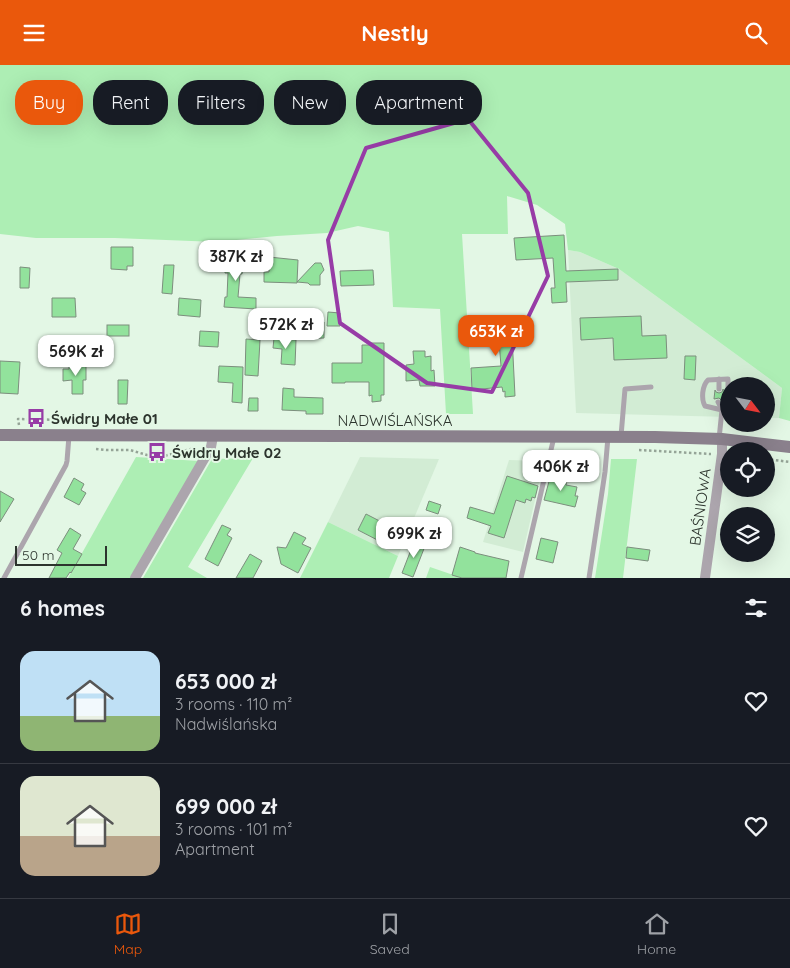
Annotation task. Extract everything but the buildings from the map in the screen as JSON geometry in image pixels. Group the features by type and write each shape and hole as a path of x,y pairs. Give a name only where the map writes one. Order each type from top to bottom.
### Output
{"main road":[{"name":"NADWIŚLAŃSKA","path":"0,435 622,437 721,439 790,447"}],"street":[{"path":"135,578 211,447 213,436"},
{"name":"BAŚNIOWA","path":"705,578 722,454 721,439"}],"lane":[{"path":"719,389 719,379 708,380 704,386 703,402 707,407 720,410"},
{"path":"622,437 625,389 651,387"},
{"path":"718,402 720,406"},
{"path":"721,433 721,439"},
{"path":"4,578 66,465 69,435"},
{"path":"521,578 554,437"},
{"path":"588,578 605,471 608,437"}],"path":[{"path":"89,447 106,450 130,450"},
{"path":"775,460 790,463"}],"highlighted area":[{"path":"468,119 528,193 548,276 492,392 427,383 340,323 328,240 366,148"}],"shaded area":[{"path":"568,250 580,252 619,269 767,377 720,377 720,417 576,413"},
{"path":"775,383 782,388 779,418 775,418"},
{"path":"360,457 439,459 398,556 328,522"},
{"path":"509,460 544,461 523,552 483,542"}],"green space":[{"path":"0,65 790,65 790,421 779,418 782,388 775,383 775,377 767,377 619,269 580,252 568,250 565,224 537,205 507,196 508,234 462,234 473,414 446,414 440,309 393,307 389,232 358,226 327,233 217,242 115,238 36,238 0,234"},
{"path":"136,457 199,461 130,578 68,578"},
{"path":"253,458 188,567 207,578 143,578 212,459"},
{"path":"611,459 637,459 623,578 595,578 608,494"},
{"path":"328,522 398,556 389,578 300,578"},
{"path":"430,567 462,578 426,578"}],"place":[{"name":"Świdry Małe 01","path":"36,418"},
{"name":"Świdry Małe 02","path":"157,452"}]}
